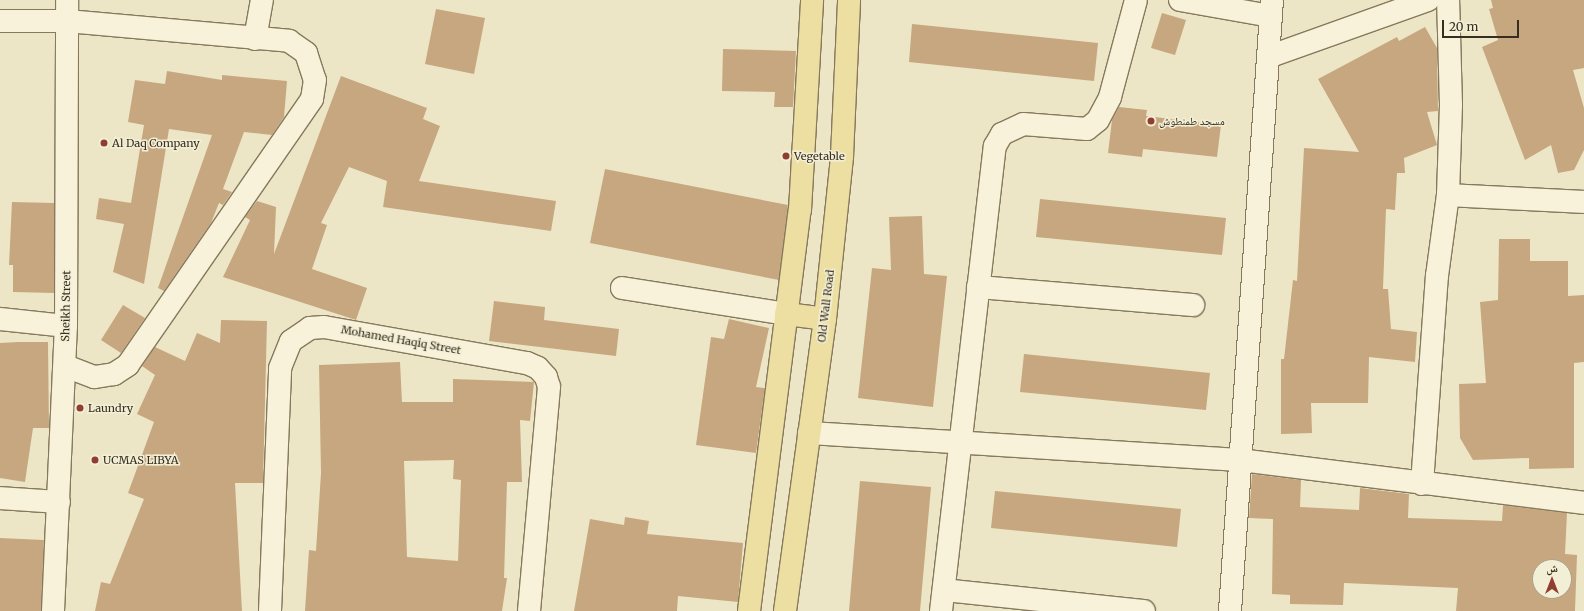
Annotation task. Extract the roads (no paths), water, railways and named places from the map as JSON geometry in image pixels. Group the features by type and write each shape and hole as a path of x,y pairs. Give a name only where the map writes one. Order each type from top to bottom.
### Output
{"main road":[{"path":"749,611 800,210 812,0"},
{"name":"Old Wall Road","path":"785,611 825,319 842,156 849,0"},
{"path":"786,314 825,319"}],"street":[{"path":"255,39 262,0"},
{"path":"1136,0 1110,97 1098,120 1087,128 1023,124 1002,134 995,146 959,444 942,600 1144,611"},
{"path":"1180,0 1272,8 1230,611"},
{"path":"1268,57 1428,0"},
{"path":"1422,484 1437,276 1448,195 1451,105 1448,0"},
{"path":"0,21 67,10 255,39 288,41 306,53 315,80 312,99 128,365 114,374 94,377 65,366"},
{"name":"Sheikh Street","path":"53,611 66,326 67,10"},
{"path":"1448,195 1584,202"},
{"path":"978,287 1193,305"},
{"path":"622,288 786,314"},
{"path":"0,319 66,326"},
{"name":"Mohamed Haqiq Street","path":"270,611 280,368 291,341 310,328 324,326 527,363 538,368 546,377 549,387 528,611"},
{"path":"809,433 959,444 1240,460 1422,484 1584,503"},
{"path":"0,498 59,502"}],"place":[{"name":"مسجد طمنطوش","path":"1151,121"},
{"name":"Al Daq Company","path":"104,143"},
{"name":"Vegetable","path":"786,156"},
{"name":"Laundry","path":"80,408"},
{"name":"UCMAS LIBYA","path":"95,460"}]}
